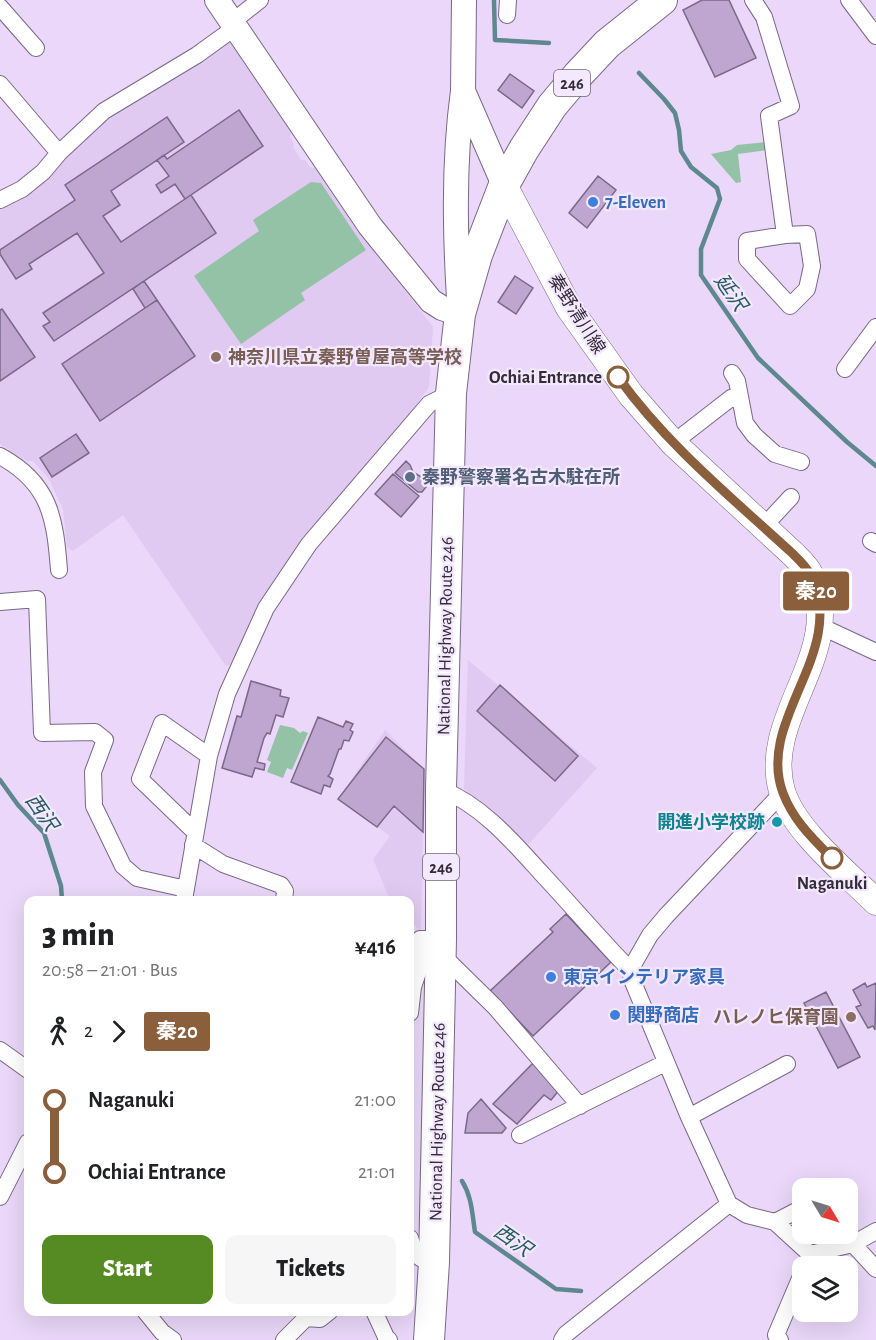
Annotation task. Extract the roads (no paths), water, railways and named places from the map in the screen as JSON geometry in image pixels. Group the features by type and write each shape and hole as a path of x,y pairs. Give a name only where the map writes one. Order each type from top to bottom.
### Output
{"highway":[{"name":"National Highway Route 246","path":"429,1340 434,1262 441,789 451,393 460,314 477,255 504,185 533,134 552,106 607,44 662,0"}],"main road":[{"path":"217,0 370,226 431,301 442,308 460,314 457,274 457,154 463,91 464,0"},
{"path":"463,91 504,185"},
{"name":"秦野清川線","path":"504,185 569,308 631,395 673,443 764,526 809,572 821,614 820,626 813,653 783,735 778,756 779,776 791,811 811,838 876,902"}],"street":[{"path":"0,200 22,189 44,172 59,153 104,111 197,55 226,34 241,15 260,0"},
{"path":"753,0 764,17 791,106 769,116 785,235"},
{"path":"849,0 876,36"},
{"path":"0,7 36,48"},
{"path":"0,84 59,153"},
{"path":"807,234 812,266 807,289 790,306 747,259 747,241 785,235 807,234"},
{"path":"845,369 876,327"},
{"path":"732,374 737,381 745,423 775,454 801,462"},
{"path":"0,602 37,599 42,733 95,732 105,740 93,772 94,807 123,866 136,878 185,895 209,756 227,694 266,608 309,544 429,404 451,393"},
{"path":"673,443 730,398 739,395"},
{"path":"0,456 24,471 39,487 52,515 59,570"},
{"path":"764,526 791,497"},
{"path":"820,626 876,652"},
{"path":"209,756 162,723 140,779 194,839 223,864 280,885 285,891 284,896"},
{"path":"441,789 458,796 476,808 510,839 630,970 665,1063 729,1204 747,1215 776,1222 805,1256"},
{"path":"630,970 650,935 666,916 783,792"},
{"path":"414,982 418,972 420,939 440,946 580,1106"},
{"path":"0,1050 24,1067"},
{"path":"520,1135 665,1063"},
{"path":"689,1117 788,1064"},
{"path":"0,1197 24,1150"},
{"path":"562,1340 609,1299 729,1204"},
{"path":"776,1222 792,1213"},
{"path":"858,1241 876,1231"},
{"path":"819,1256 853,1244 876,1269"},
{"path":"414,1250 416,1256 421,1260 434,1262"},
{"path":"780,1340 776,1335 792,1296"},
{"path":"149,1316 172,1340"},
{"path":"284,1340 302,1316"},
{"path":"310,1316 320,1319 324,1316"},
{"path":"376,1316 389,1340"}],"waterway":[{"name":"延沢","path":"494,0 495,40 549,43"},
{"name":"延沢","path":"639,73 675,113 681,151 691,167 717,188 720,199 701,249 701,275 758,358 847,442 876,466"},
{"name":"西沢","path":"0,780 18,805 44,833 61,886 62,896"},
{"name":"西沢","path":"462,1181 470,1199 475,1232 556,1289 581,1291"}],"place":[{"name":"7-Eleven","path":"593,202"},
{"name":"神奈川県立秦野曽屋高等学校","path":"216,357"},
{"name":"Ochiai Entrance","path":"618,377"},
{"name":"秦野警察署名古木駐在所","path":"410,477"},
{"name":"開進小学校跡","path":"777,822"},
{"name":"Naganuki","path":"832,858"},
{"name":"東京インテリア家具","path":"551,977"},
{"name":"関野商店","path":"615,1015"},
{"name":"ハレノヒ保育園","path":"851,1017"}]}
